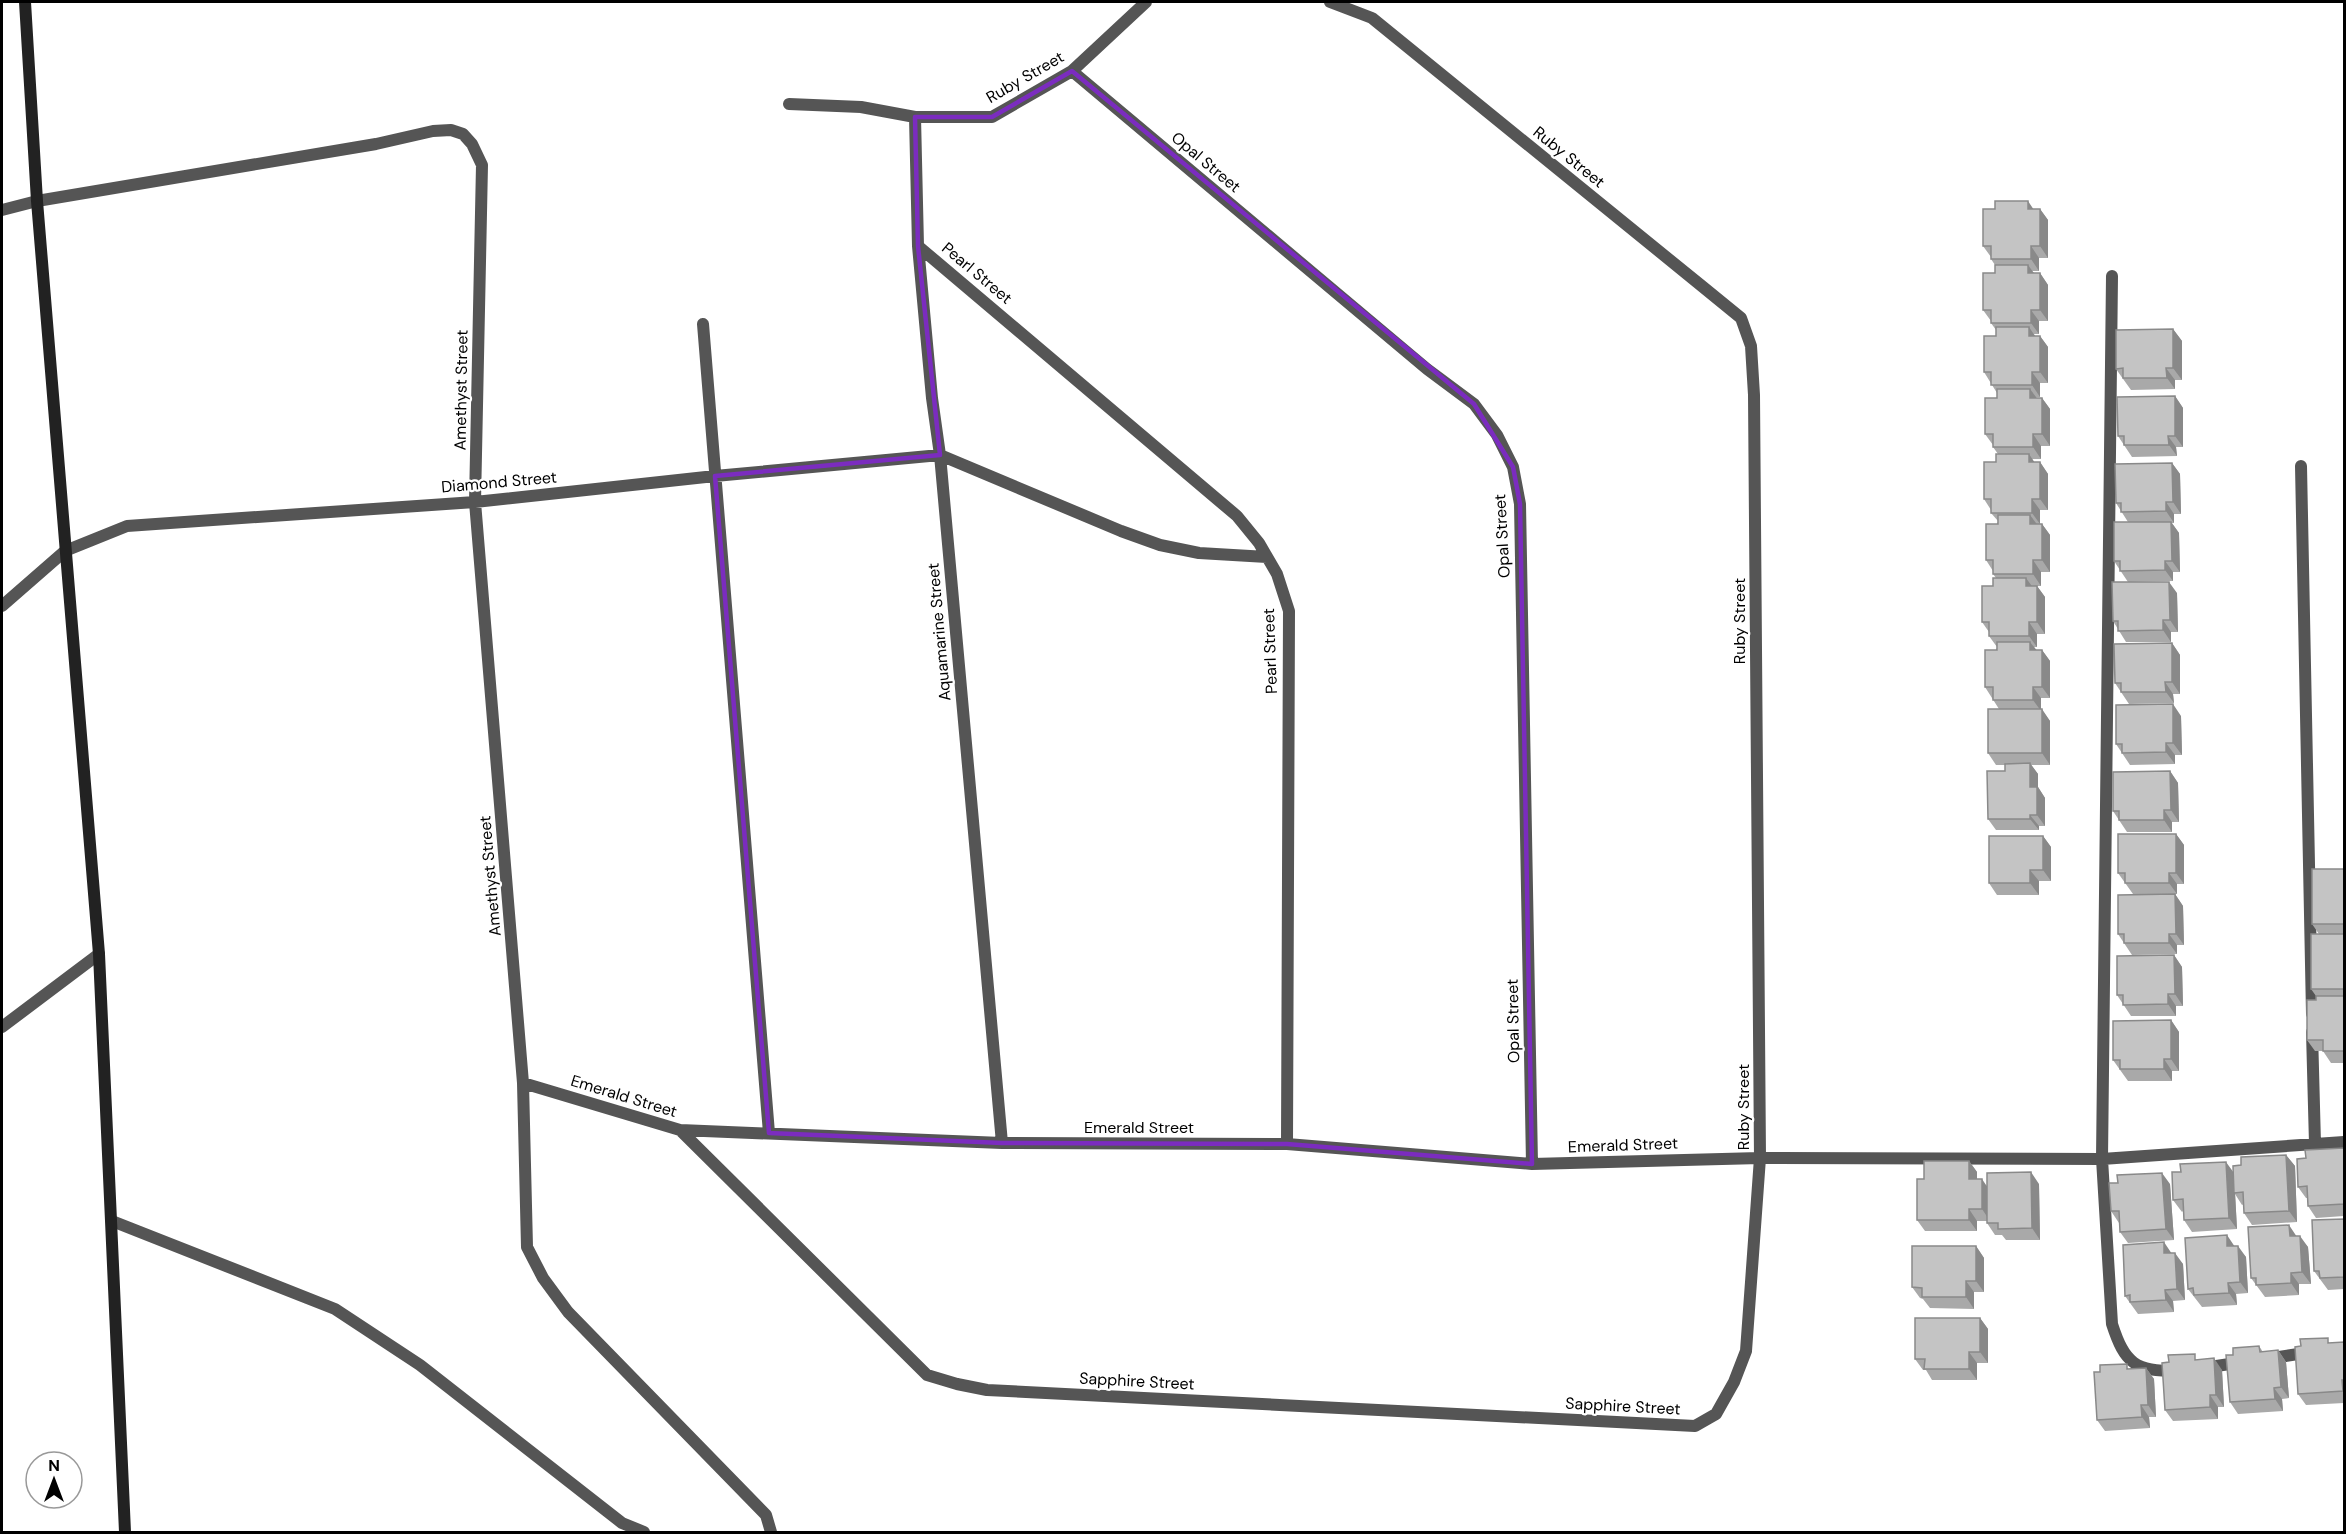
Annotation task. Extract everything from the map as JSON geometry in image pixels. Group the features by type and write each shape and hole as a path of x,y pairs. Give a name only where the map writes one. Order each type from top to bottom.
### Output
{"main road":[{"path":"26,2 37,201 99,954 125,1533"}],"street":[{"name":"Ruby Street","path":"789,104 861,107 915,117 992,117 1072,71 1146,2"},
{"name":"Ruby Street","path":"1330,2 1372,18 1741,318 1751,346 1754,395 1760,1158 1746,1352 1734,1382 1716,1414 1695,1426"},
{"name":"Opal Street","path":"1072,71 1427,369 1473,404 1497,435 1513,467 1520,504 1532,1164"},
{"name":"Aquamarine Street","path":"915,117 918,246 932,398 940,456 1002,1143"},
{"name":"Amethyst Street","path":"37,201 376,144 434,131 451,130 463,134 472,144 482,165 475,502 524,1083 527,1246 543,1278 568,1312 766,1515 771,1533"},
{"path":"2,210 37,201"},
{"name":"Pearl Street","path":"918,246 1237,516 1259,543 1277,574 1289,611 1287,1144"},
{"path":"2112,276 2102,1159 2112,1323 2120,1347 2129,1361 2154,1371 2181,1371 2321,1351"},
{"path":"703,324 769,1133"},
{"path":"940,456 1160,545 1199,553 1267,557"},
{"name":"Diamond Street","path":"2,606 65,551 127,526 475,502 715,476 940,456"},
{"path":"2301,466 2315,1144"},
{"path":"2,1027 99,954"},
{"name":"Emerald Street","path":"524,1083 680,1130 1002,1143 1287,1144 1532,1164 1760,1158 2102,1159 2344,1142"},
{"name":"Sapphire Street","path":"680,1130 927,1375 957,1384 987,1390 1695,1426"},
{"path":"112,1221 335,1309 420,1365 622,1523 644,1533"}],"highlighted area":[{"path":"1072,71 1474,404 1513,467 1520,504 1532,1164 1287,1144 1002,1143 769,1133 715,476 940,455 918,246 915,117 992,117"}],"building":[{"path":"1995,201 2028,201 2028,209 2040,209 2040,246 2031,246 2031,259 1991,259 1991,246 1983,246 1983,209 1995,209"},
{"path":"1995,265 2028,265 2028,273 2040,273 2040,310 2031,310 2031,323 1991,323 1991,310 1983,310 1983,273 1995,273"},
{"path":"1996,327 2029,327 2029,336 2040,336 2040,372 2032,372 2032,385 1991,385 1991,372 1984,372 1984,336 1996,336"},
{"path":"2173,329 2173,368 2166,368 2167,378 2123,378 2123,368 2116,369 2116,330"},
{"path":"1997,389 2030,389 2030,398 2042,398 2042,434 2033,434 2033,447 1993,447 1993,434 1985,434 1985,398 1997,398"},
{"path":"2175,396 2175,436 2168,436 2169,445 2124,445 2124,436 2118,436 2117,397"},
{"path":"1996,454 2029,454 2029,462 2040,462 2040,499 2032,499 2032,513 1991,513 1991,499 1984,499 1984,462 1996,462"},
{"path":"2172,463 2173,502 2166,502 2166,511 2121,512 2121,503 2116,503 2115,464"},
{"path":"1998,515 2030,515 2030,524 2042,524 2042,560 2033,560 2033,574 1993,574 1993,560 1986,560 1986,524 1998,524"},
{"path":"2114,522 2171,522 2172,561 2165,561 2165,570 2120,571 2120,561 2114,561"},
{"path":"1993,578 2026,578 2026,586 2037,586 2037,622 2029,622 2029,636 1989,636 1989,622 1982,622 1982,586 1993,586"},
{"path":"2112,582 2169,582 2170,620 2163,620 2163,630 2118,631 2118,621 2113,621"},
{"path":"1997,642 2030,642 2030,650 2042,650 2042,687 2033,687 2033,700 1993,700 1993,687 1985,687 1985,650 1997,650"},
{"path":"2172,643 2172,682 2165,682 2166,692 2121,692 2121,683 2115,683 2114,644"},
{"path":"2173,704 2173,743 2166,743 2166,752 2122,753 2122,744 2116,744 2116,705"},
{"path":"1988,709 2042,709 2042,753 1988,753"},
{"path":"2030,763 2030,787 2037,787 2037,815 2030,815 2030,819 1988,819 1987,771 2005,771 2005,764"},
{"path":"2170,771 2171,810 2164,810 2164,820 2119,820 2119,811 2113,811 2113,772"},
{"path":"2118,834 2176,834 2176,873 2169,873 2169,883 2125,883 2125,873 2118,873"},
{"path":"1989,836 2043,836 2043,870 2030,870 2030,883 1989,883"},
{"path":"2312,869 2344,869 2344,924 2312,924"},
{"path":"2175,894 2176,934 2169,934 2169,943 2124,943 2124,934 2118,934 2118,895"},
{"path":"2311,934 2344,934 2344,989 2311,989"},
{"path":"2174,955 2175,994 2168,994 2168,1004 2123,1005 2123,995 2117,995 2117,956"},
{"path":"2316,996 2344,996 2344,1051 2323,1051 2323,1040 2307,1040 2307,1000 2316,1000"},
{"path":"2171,1020 2171,1059 2164,1059 2164,1069 2120,1069 2120,1060 2113,1060 2113,1021"},
{"path":"2344,1148 2344,1204 2308,1206 2307,1186 2298,1187 2297,1159 2306,1158 2305,1150"},
{"path":"2286,1155 2289,1211 2244,1213 2243,1192 2234,1193 2233,1166 2241,1165 2241,1157"},
{"path":"1924,1161 1969,1161 1969,1179 1982,1179 1982,1209 1969,1209 1969,1220 1917,1220 1917,1179 1924,1179"},
{"path":"2226,1162 2229,1218 2184,1220 2183,1199 2173,1200 2172,1172 2181,1172 2180,1164"},
{"path":"2031,1172 2032,1228 1998,1229 1998,1223 1987,1223 1987,1173"},
{"path":"2162,1173 2166,1229 2120,1232 2119,1211 2111,1211 2109,1183 2118,1183 2117,1175"},
{"path":"2344,1219 2344,1277 2320,1278 2319,1271 2314,1271 2312,1220"},
{"path":"2289,1225 2290,1236 2300,1236 2302,1272 2291,1273 2291,1283 2256,1285 2256,1278 2251,1278 2248,1227"},
{"path":"2227,1235 2227,1246 2238,1246 2240,1282 2228,1283 2229,1293 2194,1295 2193,1288 2188,1289 2185,1238"},
{"path":"2164,1242 2164,1253 2175,1253 2177,1289 2165,1290 2166,1300 2130,1302 2130,1295 2125,1296 2123,1245"},
{"path":"1912,1246 1976,1246 1976,1281 1966,1281 1966,1297 1922,1297 1922,1288 1912,1287"},
{"path":"1915,1318 1980,1318 1980,1352 1969,1352 1969,1369 1924,1369 1925,1359 1915,1359"},
{"path":"2328,1338 2328,1343 2344,1342 2343,1391 2298,1394 2295,1347 2301,1346 2300,1339"},
{"path":"2259,1346 2260,1352 2278,1350 2281,1387 2274,1388 2275,1399 2230,1402 2226,1355 2233,1355 2233,1348"},
{"path":"2195,1354 2195,1360 2214,1358 2216,1395 2210,1395 2210,1407 2165,1410 2162,1363 2169,1362 2168,1355"},
{"path":"2127,1364 2127,1369 2146,1368 2148,1405 2141,1405 2142,1417 2097,1420 2094,1372 2100,1372 2100,1365"}]}
